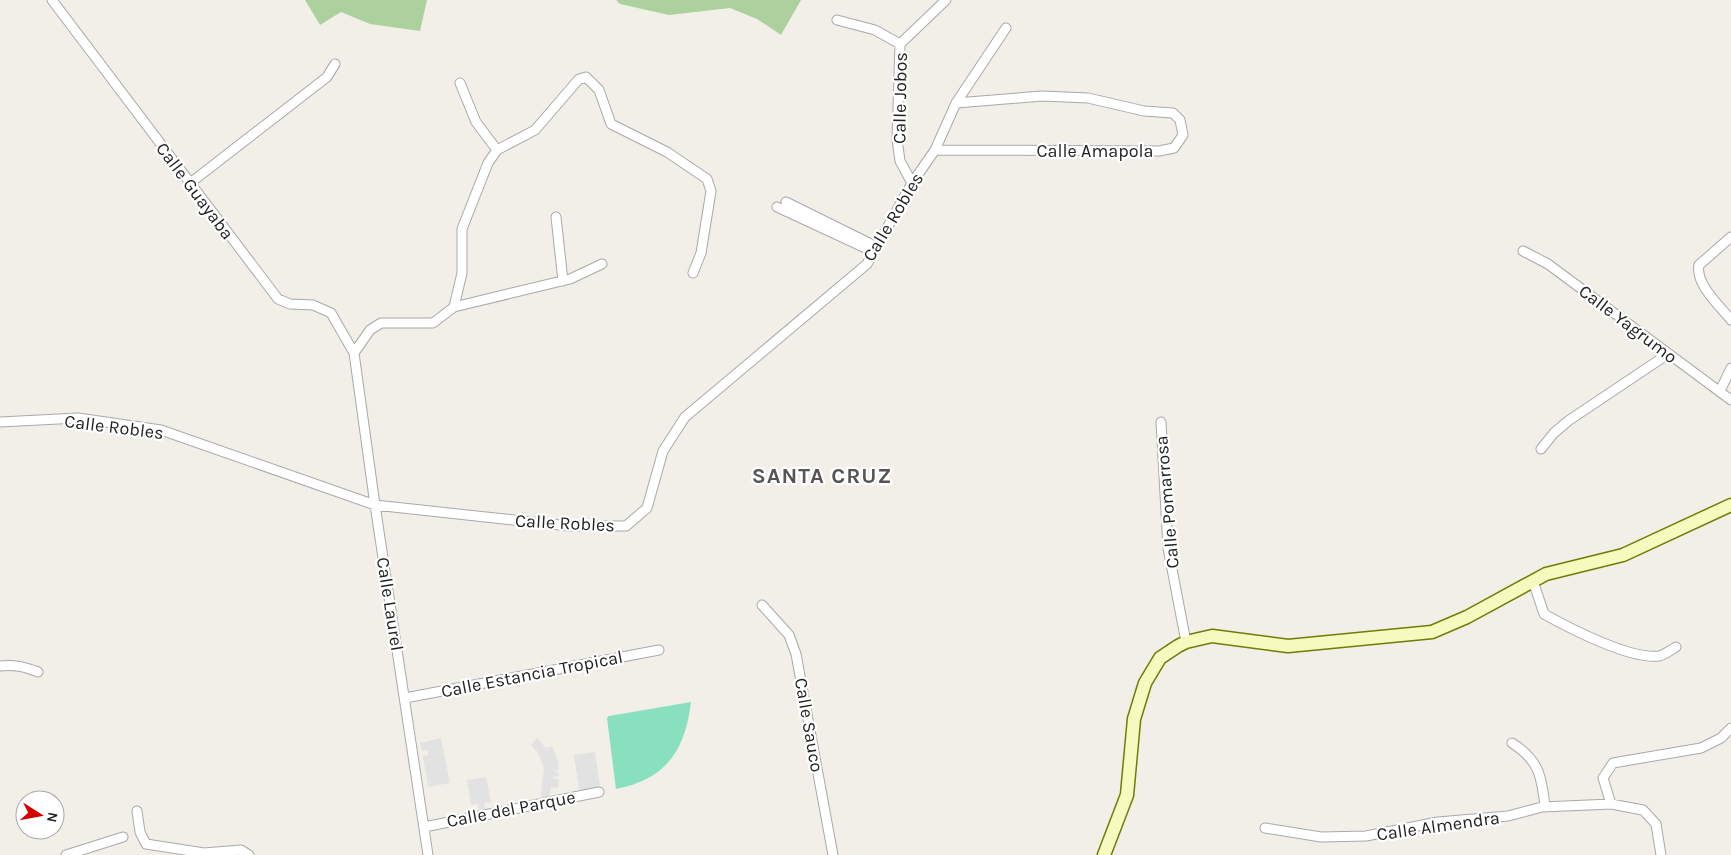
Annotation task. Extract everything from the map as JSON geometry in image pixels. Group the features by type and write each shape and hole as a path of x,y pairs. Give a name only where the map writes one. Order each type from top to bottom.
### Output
{"street":[{"name":"Calle Guayaba","path":"52,0 278,299 290,304 313,305 330,313 354,353"},
{"name":"Calle Jobos","path":"912,183 900,161 896,139 900,44 946,0"},
{"path":"837,20 875,30 900,44"},
{"name":"Calle Robles","path":"0,422 78,418 160,430 375,505 569,526 626,526 647,508 663,451 685,417 867,264 912,183 935,150 956,103 1006,28"},
{"path":"190,184 327,76 335,64"},
{"path":"454,307 462,273 462,229 488,162 497,150 535,130 579,79 586,77 599,90 611,124 667,152 707,180 711,191 701,253 693,273"},
{"path":"460,83 476,122 497,150"},
{"name":"Calle Amapola","path":"935,150 1159,151 1174,148 1183,135 1180,120 1173,113 1144,111 1088,98 1042,96 956,103"},
{"path":"781,205 875,249"},
{"path":"556,217 563,281"},
{"path":"1731,237 1699,265 1698,270 1702,283 1731,320"},
{"name":"Calle Yagrumo","path":"1523,251 1548,264 1731,400"},
{"path":"354,353 370,330 381,323 433,323 454,307 563,281 602,264"},
{"name":"Calle Laurel","path":"354,353 428,855"},
{"path":"1542,449 1554,433 1568,421 1668,354"},
{"path":"1720,392 1731,368"},
{"name":"Calle Pomarrosa","path":"1161,422 1168,548 1186,642"},
{"path":"1104,855 1127,795 1134,720 1144,683 1160,658 1186,642 1212,636 1288,646 1427,633 1467,617 1546,574 1622,555 1731,505"},
{"path":"1533,581 1544,614 1566,627 1636,654 1660,656 1676,647"},
{"name":"Calle Sauco","path":"762,605 789,635 796,654 833,855"},
{"name":"Calle Estancia Tropical","path":"405,698 659,650"},
{"path":"0,666 17,665 38,672"},
{"path":"1611,804 1603,778 1613,763 1701,748 1721,738 1731,728"},
{"path":"1512,743 1525,751 1536,764 1543,785 1546,807"},
{"name":"Calle del Parque","path":"424,827 599,792"},
{"name":"Calle Almendra","path":"1265,828 1321,838 1366,836 1438,822 1508,816 1546,807 1611,804 1643,810 1656,824 1661,855"},
{"path":"137,811 140,832 146,844 204,853 241,850 249,855"},
{"path":"66,855 123,837"}],"green space":[{"path":"305,0 427,0 420,31 370,24 341,12 320,25"},
{"path":"616,0 801,0 781,35 757,19 730,8 669,15 620,4"},
{"path":"691,702 684,735 670,760 648,778 616,789 607,718 609,716"}],"shaded area":[{"path":"441,738 450,783 428,787 423,756 428,755 428,752 427,750 422,751 420,743"},
{"path":"537,738 546,748 552,746 558,761 559,770 553,771 559,773 559,776 552,777 559,780 558,788 551,787 549,799 540,801 544,768 538,753 531,745"},
{"path":"595,752 600,787 579,790 574,755"},
{"path":"486,777 491,802 484,803 485,809 479,810 478,804 471,805 467,780"}],"district":[{"name":"SANTA CRUZ","path":"822,475"}]}
